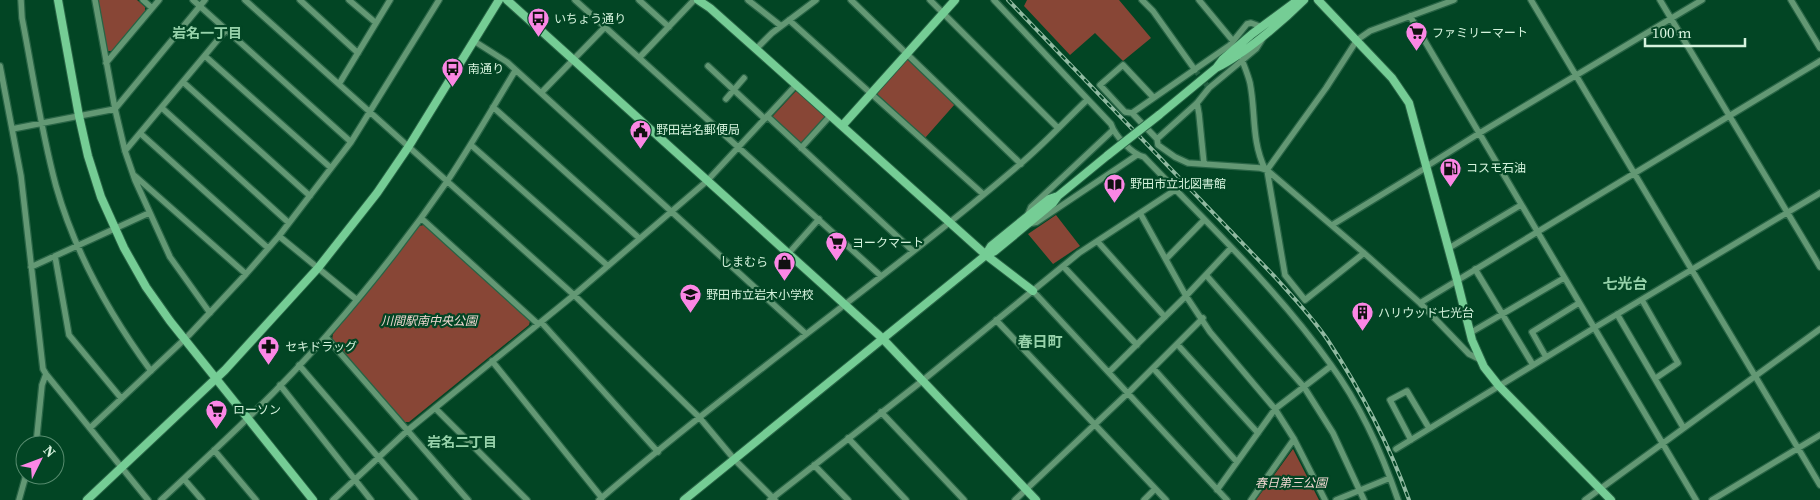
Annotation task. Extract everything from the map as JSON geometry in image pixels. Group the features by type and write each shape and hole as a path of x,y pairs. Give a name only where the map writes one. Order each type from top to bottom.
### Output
{"street":[{"path":"21,0 22,18 42,123 57,187 78,245 109,308 151,371"},
{"path":"58,0 79,116 94,176 114,229 146,287 184,339 313,500"},
{"path":"95,0 115,109 133,175 170,257 210,312"},
{"path":"143,0 152,8"},
{"path":"106,63 159,0"},
{"path":"193,0 351,142"},
{"path":"12,129 115,109 205,0"},
{"path":"300,0 358,53"},
{"path":"350,0 376,24"},
{"path":"339,84 390,0"},
{"path":"90,428 184,339 246,274 279,236 351,142 439,0"},
{"path":"87,500 216,379 269,324 318,268 366,207 409,146 499,0"},
{"path":"507,0 882,338 1036,500"},
{"path":"575,0 881,276"},
{"path":"639,0 669,26"},
{"path":"640,57 696,0 710,8 986,255 1033,291 1227,500"},
{"path":"748,0 781,26"},
{"path":"756,49 772,33 814,0"},
{"path":"851,0 1021,164"},
{"path":"930,0 1058,128"},
{"path":"842,126 955,0"},
{"path":"994,0 1111,124 1113,130 1137,155 1144,157 1286,307 1332,366 1364,421 1398,500"},
{"path":"1142,0 1153,11 1195,70"},
{"path":"1200,0 1233,41"},
{"path":"1157,139 1197,103 1209,88 1256,49 1264,30 1298,0"},
{"path":"684,500 986,255 991,246 1026,222 1049,199 1058,196 1159,115 1216,68 1223,59 1304,0"},
{"path":"1318,0 1392,78 1404,94 1413,114 1458,280 1470,334 1479,359 1499,386 1611,500"},
{"path":"1266,170 1326,88 1357,40 1370,30 1454,0"},
{"path":"1530,0 1820,484"},
{"path":"1660,0 1820,267"},
{"path":"1332,225 1478,134 1702,0"},
{"path":"1791,0 1820,48"},
{"path":"250,1 339,84 574,295 699,417 734,459 773,499 1079,253 1175,190"},
{"path":"1410,16 1696,500"},
{"path":"789,20 984,194"},
{"path":"1132,113 1195,70 1233,41 1247,24 1252,23 1264,30"},
{"path":"541,93 605,26"},
{"path":"125,151 226,30"},
{"path":"474,41 501,58 541,93 806,334"},
{"path":"205,56 331,168"},
{"path":"1242,60 1250,84 1258,156 1266,170 1285,275 1304,300 1364,253"},
{"path":"1420,303 1820,61"},
{"path":"1153,97 1123,65 1100,85 1126,112 1132,113 1157,139 1158,145 1175,158 1188,163 1266,170 1364,253 1420,303 1461,346 1479,359"},
{"path":"0,66 21,176 42,362 46,374 148,500"},
{"path":"708,66 913,251"},
{"path":"161,500 248,419 326,337 357,300 421,218 447,181 515,71"},
{"path":"726,99 744,78"},
{"path":"183,82 310,196"},
{"path":"333,500 408,430 574,295 707,181 796,85"},
{"path":"492,361 601,499 699,417 950,222 1021,164 1087,100"},
{"path":"1197,103 1204,164"},
{"path":"493,107 639,238"},
{"path":"162,108 289,223"},
{"path":"801,148 830,116"},
{"path":"1026,222 1032,207 1113,130"},
{"path":"141,134 268,248"},
{"path":"471,145 608,266"},
{"path":"1026,222 1037,222 1137,155"},
{"path":"133,175 246,274"},
{"path":"1396,449 1820,193"},
{"path":"1449,248 1521,205"},
{"path":"31,266 149,213"},
{"path":"1140,213 1186,296 1203,318 1210,332 1276,409 1294,439 1325,500"},
{"path":"421,218 540,323 658,452"},
{"path":"788,254 819,219"},
{"path":"1166,259 1204,220"},
{"path":"279,236 357,300"},
{"path":"1098,242 1165,317"},
{"path":"1109,372 1186,296 1231,248"},
{"path":"55,256 69,335 121,398"},
{"path":"1063,266 1137,345"},
{"path":"1475,269 1533,365"},
{"path":"1206,275 1304,387 1333,433 1364,500"},
{"path":"1470,334 1564,278"},
{"path":"1642,300 1678,363 1656,378"},
{"path":"1546,357 1532,332 1579,303"},
{"path":"1617,314 1683,427"},
{"path":"1015,500 1095,425 1203,318"},
{"path":"996,320 1166,500"},
{"path":"1585,500 1820,329"},
{"path":"326,337 468,500"},
{"path":"1461,346 1468,346 1473,343"},
{"path":"1177,344 1258,433"},
{"path":"299,365 415,500"},
{"path":"1217,490 1276,409 1332,366"},
{"path":"1153,368 1237,462"},
{"path":"37,435 42,384 46,374"},
{"path":"280,385 371,500"},
{"path":"1411,440 1390,400 1407,391 1429,428"},
{"path":"435,408 527,500"},
{"path":"881,412 964,500"},
{"path":"1712,500 1820,435"},
{"path":"848,438 906,500"},
{"path":"1251,500 1294,439"},
{"path":"214,450 256,500"},
{"path":"814,465 848,500"},
{"path":"1336,500 1390,478"},
{"path":"184,479 202,500"},
{"path":"18,500 23,485"},
{"path":"1144,500 1156,489"}],"green space":[{"path":"98,0 137,0 145,7 145,11 112,51 107,51"},
{"path":"1027,0 1119,0 1151,38 1123,61 1095,33 1070,55 1024,6"},
{"path":"907,59 955,104 925,138 875,92"},
{"path":"797,90 827,116 802,144 772,117"},
{"path":"1056,215 1080,246 1053,264 1028,234"},
{"name":"川間駅南中央公園","path":"424,225 530,321 529,325 409,422 405,422 332,340 333,334 419,226"},
{"name":"春日第三公園","path":"1293,449 1319,500 1256,500"}],"tunnel":[{"path":"1195,70 1209,88"}],"railway":[{"path":"1008,0 1275,277 1315,323 1339,358 1373,417 1409,500"}],"place":[{"name":"いちょう通り","path":"538,38"},
{"name":"ファミリーマート","path":"1416,52"},
{"name":"南通り","path":"452,88"},
{"name":"野田岩名郵便局","path":"640,149"},
{"name":"コスモ石油","path":"1450,187"},
{"name":"野田市立北図書館","path":"1114,203"},
{"name":"ヨークマート","path":"836,262"},
{"name":"しまむら","path":"784,281"},
{"name":"野田市立岩木小学校","path":"690,314"},
{"name":"ハリウッド七光台","path":"1362,332"},
{"name":"セキドラッグ","path":"269,366"},
{"name":"ローソン","path":"217,429"}],"district":[{"name":"岩名一丁目","path":"207,33"},
{"name":"七光台","path":"1625,284"},
{"name":"春日町","path":"1040,342"},
{"name":"岩名二丁目","path":"462,442"}]}
